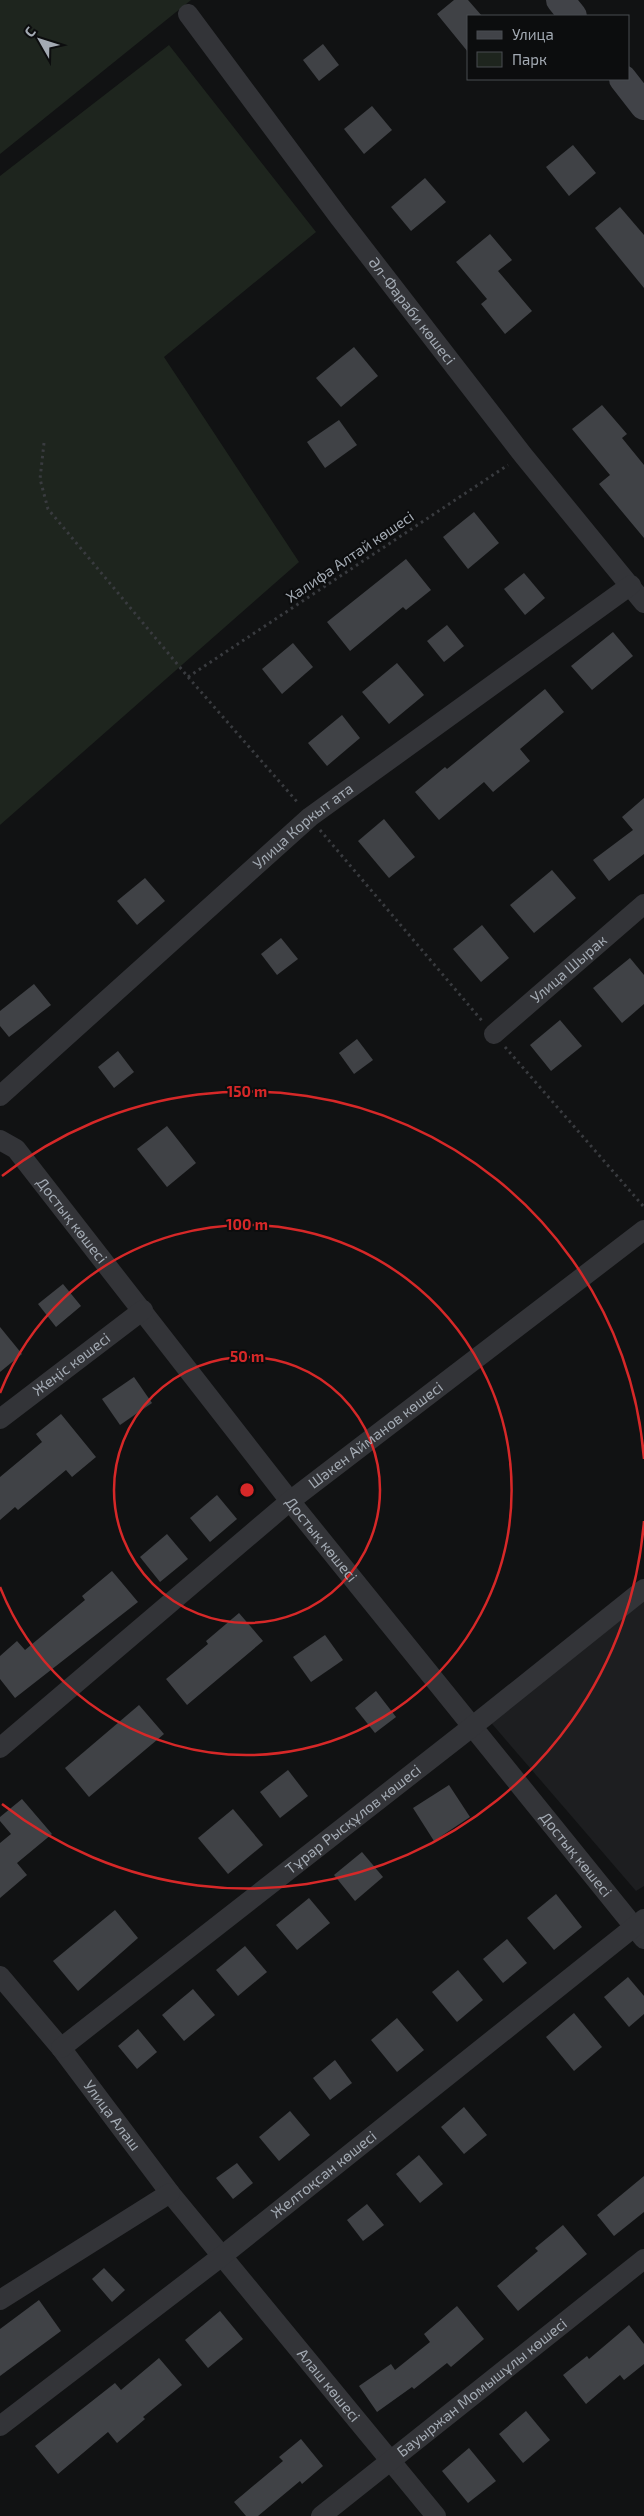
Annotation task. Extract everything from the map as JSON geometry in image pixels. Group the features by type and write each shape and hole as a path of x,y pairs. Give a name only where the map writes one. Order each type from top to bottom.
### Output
{"street":[{"path":"560,0 572,15"},
{"name":"Әл-Фараби көшесі","path":"188,14 339,217 524,455 644,603"},
{"path":"624,80 643,103"},
{"name":"Улица Коркыт ата","path":"0,1096 310,817 631,586"},
{"name":"Улица Шырак","path":"494,1034 644,904"},
{"name":"Достық көшесі","path":"0,1140 16,1149 290,1501 473,1726 641,1928"},
{"name":"Шәкен Айманов көшесі","path":"0,1748 290,1501 644,1230"},
{"name":"Жеңіс көшесі","path":"0,1419 143,1310"},
{"name":"Тұрар Рысқұлов көшесі","path":"61,2048 473,1726 644,1589"},
{"name":"Желтоқсан көшесі","path":"0,2426 222,2256 641,1928"},
{"name":"Улица Алаш","path":"0,1976 61,2048 170,2193 222,2256"},
{"path":"0,2300 170,2193"},
{"name":"Алаш көшесі","path":"222,2256 436,2516"},
{"name":"Бауыржан Момышұлы көшесі","path":"321,2516 644,2259"}],"path":[{"path":"44,443 40,479 48,509 188,677 644,1207"},
{"name":"Халифа Алтай көшесі","path":"188,677 524,455"}],"shaded area":[{"path":"644,1597 644,1886 636,1891 487,1718"}],"green space":[{"path":"0,0 191,0 0,154"},
{"path":"169,45 316,232 164,357 299,562 0,825 0,176"}],"building":[{"path":"454,0 468,0 481,15 467,15 467,51 437,14"},
{"path":"323,44 339,65 319,81 303,60"},
{"path":"372,106 392,130 364,154 344,129"},
{"path":"573,145 596,173 569,196 546,167"},
{"path":"425,178 446,202 411,231 391,207"},
{"path":"620,207 644,235 644,288 595,228"},
{"path":"490,234 512,260 498,271 532,311 505,334 481,304 487,299 456,262"},
{"path":"354,347 378,376 341,407 316,378"},
{"path":"602,405 627,434 622,438 644,465 644,538 599,484 610,475 572,429"},
{"path":"339,420 357,445 325,468 307,442"},
{"path":"474,512 499,543 468,569 443,537"},
{"path":"406,559 431,590 406,610 403,607 350,651 327,622"},
{"path":"524,573 545,598 525,615 504,589"},
{"path":"447,625 464,646 444,662 427,641"},
{"path":"613,632 633,656 592,690 571,666"},
{"path":"293,643 313,667 282,694 262,669"},
{"path":"397,663 424,695 389,724 362,692"},
{"path":"545,689 564,712 520,749 530,761 493,792 484,782 439,820 415,792 445,767 447,769"},
{"path":"342,715 360,738 327,766 308,743"},
{"path":"644,798 644,854 609,881 593,860 633,830 622,817"},
{"path":"384,819 415,857 389,878 358,841"},
{"path":"552,870 576,898 534,933 510,905"},
{"path":"145,878 165,901 137,925 117,901"},
{"path":"482,925 509,958 481,982 453,949"},
{"path":"281,938 298,959 277,975 261,954"},
{"path":"630,958 644,975 644,1004 622,1023 593,988"},
{"path":"34,984 51,1005 9,1037 0,1026 0,1011"},
{"path":"560,1020 582,1046 551,1071 530,1045"},
{"path":"357,1039 373,1060 354,1074 339,1053"},
{"path":"118,1051 134,1072 114,1088 98,1067"},
{"path":"167,1126 196,1163 167,1187 137,1149"},
{"path":"63,1284 81,1306 56,1327 38,1304"},
{"path":"0,1327 22,1354 0,1372"},
{"path":"134,1377 152,1403 120,1425 102,1399"},
{"path":"61,1414 96,1457 72,1477 66,1470 18,1510 15,1507 0,1520 0,1477 42,1442 36,1434"},
{"path":"217,1495 237,1519 210,1542 190,1518"},
{"path":"167,1534 188,1559 160,1582 140,1557"},
{"path":"112,1571 138,1602 15,1698 0,1679 0,1656 17,1641 25,1650 85,1600 82,1596"},
{"path":"239,1613 263,1641 187,1705 166,1679 208,1644 206,1641"},
{"path":"325,1635 343,1660 311,1682 293,1657"},
{"path":"376,1691 396,1717 375,1733 355,1708"},
{"path":"139,1705 164,1734 89,1797 65,1768"},
{"path":"288,1770 308,1796 280,1818 260,1792"},
{"path":"449,1785 470,1817 434,1841 413,1808"},
{"path":"22,1799 52,1834 17,1863 27,1875 0,1898 0,1843 11,1834 0,1821 0,1817"},
{"path":"233,1809 263,1845 228,1874 198,1838"},
{"path":"362,1852 383,1877 355,1901 334,1875"},
{"path":"556,1894 582,1927 554,1950 527,1918"},
{"path":"309,1898 330,1923 297,1950 276,1925"},
{"path":"115,1910 138,1938 78,1991 53,1961"},
{"path":"507,1939 527,1963 503,1983 483,1959"},
{"path":"245,1946 267,1972 238,1996 216,1970"},
{"path":"458,1970 483,2000 457,2022 432,1992"},
{"path":"628,1977 644,1996 644,2014 629,2027 604,1997"},
{"path":"193,1989 215,2015 184,2041 162,2015"},
{"path":"574,2013 602,2047 574,2071 546,2037"},
{"path":"397,2018 424,2050 397,2072 371,2040"},
{"path":"138,2029 157,2052 137,2069 118,2046"},
{"path":"335,2060 352,2083 330,2100 313,2078"},
{"path":"464,2107 487,2135 464,2154 441,2127"},
{"path":"290,2111 310,2135 279,2161 259,2137"},
{"path":"419,2155 443,2184 420,2203 396,2174"},
{"path":"237,2163 253,2183 233,2199 216,2178"},
{"path":"644,2176 644,2212 614,2236 597,2215"},
{"path":"367,2204 384,2225 363,2241 347,2220"},
{"path":"563,2225 587,2254 518,2311 497,2286 538,2251 535,2248"},
{"path":"104,2268 125,2290 112,2302 92,2279"},
{"path":"39,2300 61,2331 0,2376 0,2329"},
{"path":"457,2306 484,2339 451,2367 447,2363 414,2389 412,2387 377,2412 359,2386 391,2364 395,2370 430,2342 424,2334"},
{"path":"220,2311 243,2339 208,2368 185,2340"},
{"path":"629,2325 644,2344 644,2364 624,2380 620,2375 586,2404 563,2375 587,2356 589,2359"},
{"path":"159,2358 182,2385 143,2417 145,2419 117,2443 108,2432 58,2474 35,2446 115,2383 121,2390"},
{"path":"526,2411 550,2440 523,2463 499,2434"},
{"path":"301,2439 323,2466 302,2484 300,2481 258,2516 246,2516 234,2502 283,2461 279,2457"},
{"path":"469,2448 496,2481 468,2503 442,2471"}]}
